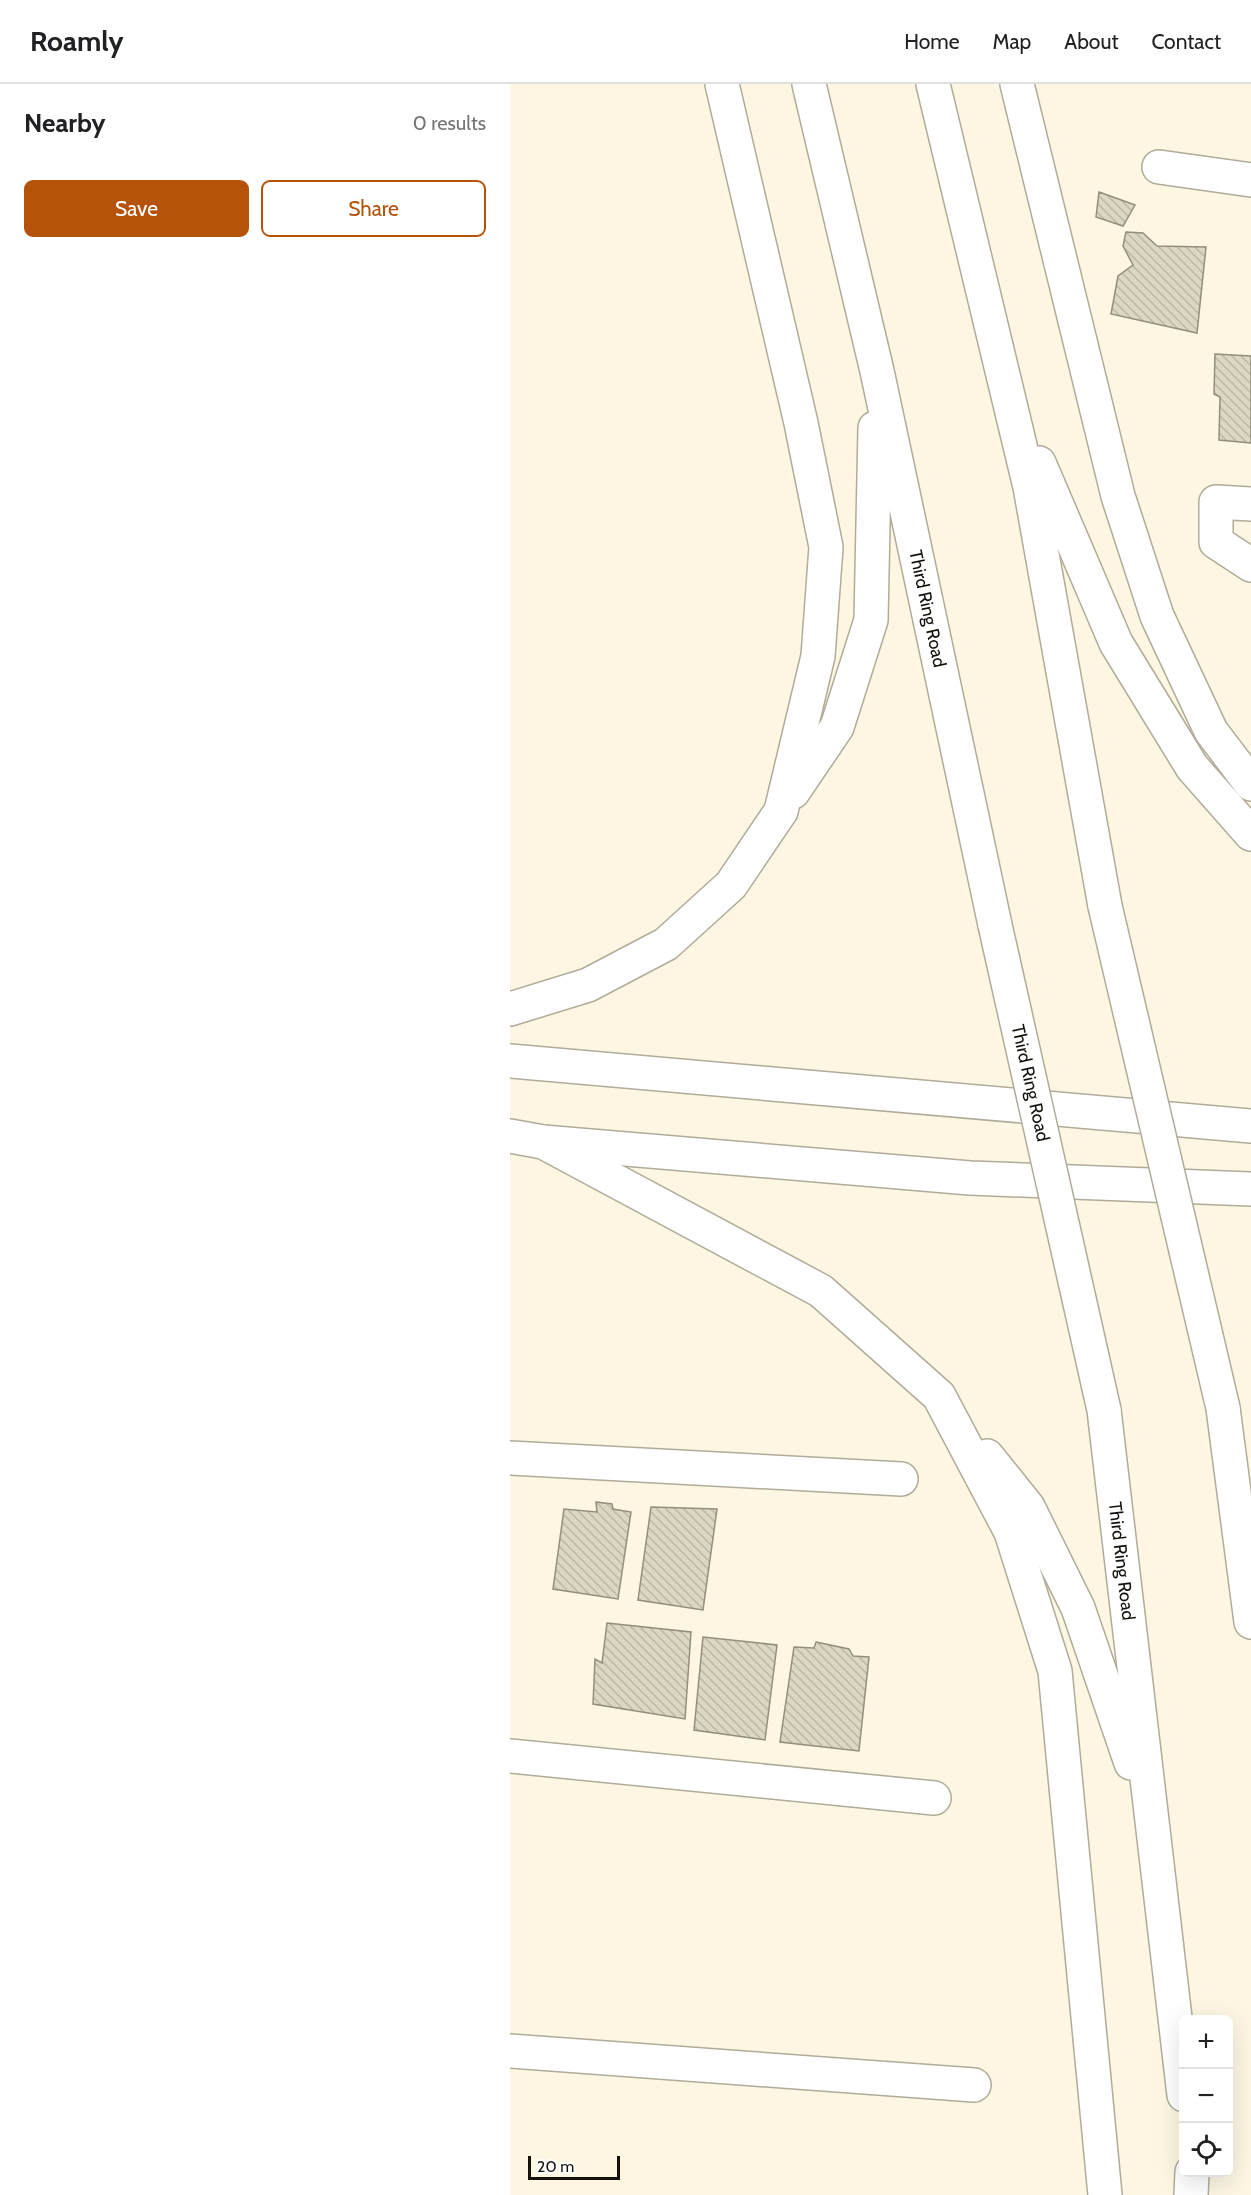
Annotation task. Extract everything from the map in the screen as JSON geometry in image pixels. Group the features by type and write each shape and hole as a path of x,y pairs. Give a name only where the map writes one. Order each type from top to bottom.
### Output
{"main road":[{"path":"722,84 798,412 826,547 818,656 781,811"},
{"name":"Third Ring Road","path":"809,84 877,371 994,925 1104,1410 1181,2069"},
{"path":"933,84 1030,487 1105,906 1223,1408 1251,1622"},
{"path":"1017,84 1118,496 1157,616 1211,731 1251,783"},
{"path":"1159,167 1251,180"},
{"path":"510,1009 588,985 666,944 731,885 837,727 871,620 877,371"},
{"path":"1006,386 1116,643 1192,767 1251,834"},
{"path":"1251,504 1216,502 1216,542 1251,565"},
{"path":"510,1060 1251,1126"},
{"path":"510,1136 543,1142 970,1178 1251,1189"},
{"path":"543,1142 821,1291 939,1396 1028,1507 1078,1608 1152,1825"},
{"path":"939,1396 1011,1532 1055,1671 1105,2195"},
{"path":"510,1458 901,1479"},
{"path":"510,1756 934,1798"},
{"path":"510,2051 974,2085"},
{"path":"1191,2195 1192,2177"}],"building":[{"path":"1099,192 1135,205 1123,226 1096,217"},
{"path":"1126,232 1143,233 1157,246 1206,247 1197,333 1111,314 1118,276 1133,265 1123,246"},
{"path":"1215,354 1251,356 1251,443 1219,440 1220,397 1214,394"},
{"path":"596,1502 612,1504 613,1509 631,1512 618,1599 553,1589 564,1509 597,1512"},
{"path":"651,1507 717,1509 703,1610 638,1600"},
{"path":"607,1623 691,1632 685,1719 593,1704 595,1659 602,1663"},
{"path":"703,1637 777,1645 765,1740 694,1730"},
{"path":"816,1642 849,1649 853,1656 869,1657 859,1751 780,1742 794,1647 814,1648"}]}
